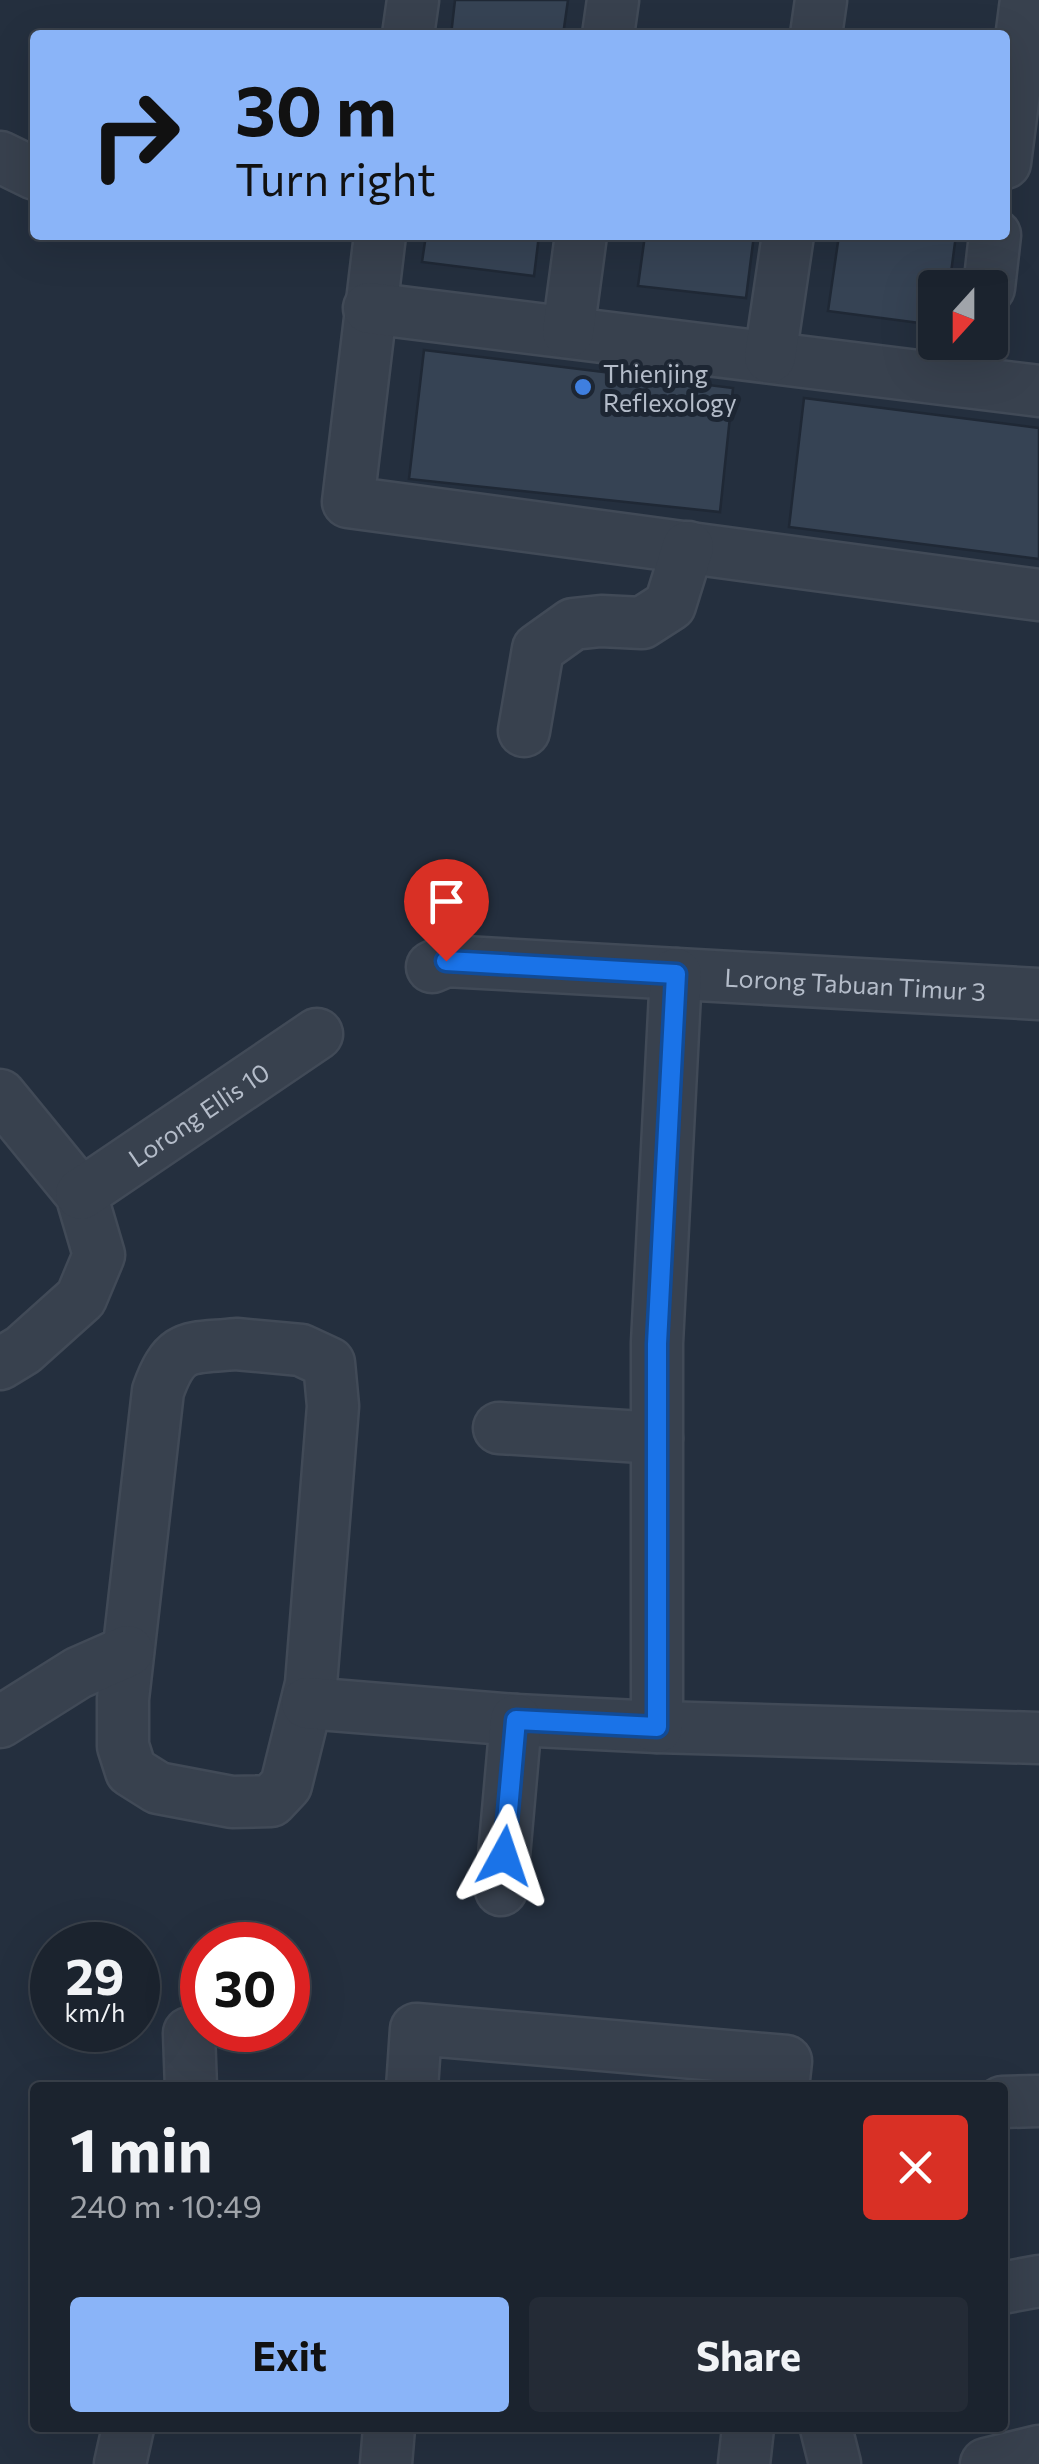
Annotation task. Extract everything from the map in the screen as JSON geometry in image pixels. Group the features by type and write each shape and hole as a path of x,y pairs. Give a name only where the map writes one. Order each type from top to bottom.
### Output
{"street":[{"path":"409,30 413,0"},
{"path":"609,30 613,0"},
{"path":"817,30 821,0"},
{"path":"1010,124 1026,0"},
{"path":"0,157 30,172"},
{"path":"1010,164 1039,167"},
{"path":"379,240 348,502 1039,596"},
{"path":"568,332 580,240"},
{"path":"770,358 787,240"},
{"path":"991,270 995,240"},
{"path":"370,308 770,358 978,363 1039,391"},
{"path":"524,731 538,649 573,624 642,623 670,605 688,547"},
{"name":"Lorong Tabuan Timur 3","path":"432,967 446,961 1039,994"},
{"path":"657,1727 657,1344 676,974"},
{"name":"Lorong Ellis 10","path":"81,1194 318,1034"},
{"path":"0,1094 81,1194 99,1255 82,1298 23,1350 0,1364"},
{"path":"236,1344 301,1350 329,1362 333,1406 307,1703 286,1785 271,1801 232,1802 158,1788 131,1771 123,1746 128,1651 158,1391 168,1362 186,1350 236,1344"},
{"path":"499,1428 657,1438"},
{"path":"0,1722 78,1673 128,1651"},
{"path":"307,1703 657,1727 1039,1738"},
{"path":"501,1890 516,1720"},
{"path":"412,2082 416,2030 786,2061 784,2082"},
{"path":"189,2052 191,2082"},
{"path":"1008,2102 1039,2102"},
{"path":"1008,2287 1039,2281"},
{"path":"120,2464 127,2432"},
{"path":"386,2464 389,2432"},
{"path":"744,2464 748,2432"},
{"path":"827,2432 836,2464"},
{"path":"986,2464 1039,2450"}],"building":[{"path":"455,0 568,0 564,30 452,30"},
{"path":"425,240 538,240 534,276 422,262"},
{"path":"644,240 753,240 746,298 638,286"},
{"path":"838,240 955,240 951,270 918,270 918,323 828,311"},
{"path":"424,350 733,388 720,512 409,479"},
{"path":"804,398 1039,428 1039,559 789,527"}],"place":[{"name":"Thienjing Reflexology","path":"583,387"}],"route":[{"path":"446,961 676,974 657,1344 657,1727 516,1720 504,1856"}]}
